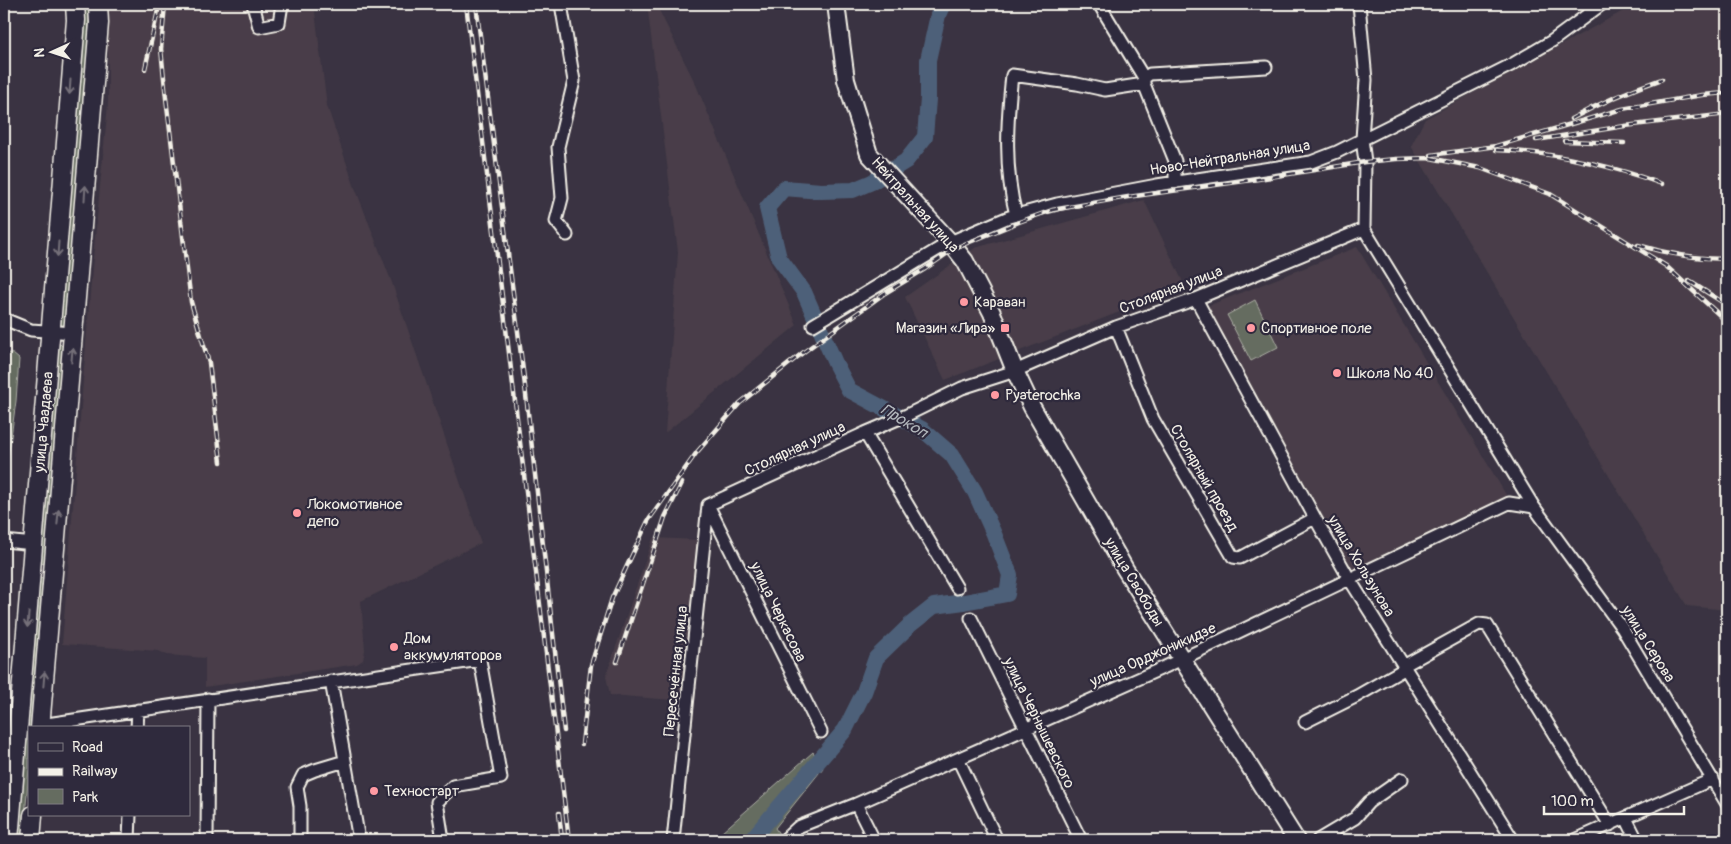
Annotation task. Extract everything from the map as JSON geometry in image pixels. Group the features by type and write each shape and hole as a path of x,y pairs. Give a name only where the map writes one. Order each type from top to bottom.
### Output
{"main road":[{"name":"улица Чаадаева","path":"9,840 52,332 76,20 75,4"},
{"name":"улица Чаадаева","path":"40,726 99,23 98,4"},
{"name":"Нейтральная улица","path":"836,4 846,80 869,154 950,242 965,261 992,312"},
{"name":"улица Свободы","path":"992,312 1015,371 1032,407 1125,569 1296,840"},
{"path":"31,840 33,816"}],"street":[{"path":"253,4 259,27 279,23 282,4"},
{"path":"561,4 574,81 558,147 562,198 556,221 567,235"},
{"path":"1099,4 1144,81 1175,161 1175,183"},
{"path":"1359,4 1366,80 1362,139 1365,162 1364,229"},
{"name":"Ново-Нейтральная улица","path":"813,325 950,242 1016,215 1057,204 1311,162 1337,152 1510,65 1552,41 1602,4"},
{"path":"1016,215 1009,183 1007,119 1012,76 1077,84 1105,90 1144,81 1150,74 1266,67"},
{"name":"Столярная улица","path":"708,505 907,415 962,388 1015,371 1116,327 1196,299 1364,229"},
{"name":"улица Серова","path":"1364,229 1534,507 1622,628 1727,804"},
{"name":"улица Хользунова","path":"1196,299 1350,580 1513,840"},
{"path":"4,320 30,330 74,334"},
{"name":"Столярный проезд","path":"1116,327 1153,419 1233,557 1240,558 1315,518"},
{"path":"865,433 957,588"},
{"name":"улица Орджоникидзе","path":"784,840 798,827 856,804 1182,659 1509,503 1534,507"},
{"name":"улица Черкасова","path":"708,505 821,732"},
{"name":"Пересечённая улица","path":"673,840 708,505"},
{"path":"4,541 34,544"},
{"name":"улица Чернышевского","path":"972,618 1081,840"},
{"path":"1305,722 1358,696 1479,624 1484,624 1489,628 1610,825"},
{"path":"40,726 208,699 480,660 501,778 453,786 437,802 443,840"},
{"path":"331,681 358,840"},
{"path":"207,840 208,699"},
{"path":"137,726 138,710"},
{"path":"958,759 997,840"},
{"path":"300,840 300,806 297,787 303,775 345,761"},
{"path":"1318,840 1355,818 1369,802 1402,779"},
{"path":"1576,840 1713,779"},
{"path":"856,804 874,840"},
{"path":"128,840 130,816"},
{"path":"1626,818 1637,840"}],"shaded area":[{"path":"108,4 314,4 327,106 354,185 392,283 481,543 361,601 365,650 363,660 357,664 205,687 205,658 167,655 159,651 62,644 92,269 108,104"},
{"path":"647,4 656,4 696,85 797,325 665,433 678,252"},
{"path":"1636,4 1727,4 1727,610 1687,606 1411,146 1425,119"},
{"path":"1144,200 1182,280 1181,288 945,380 905,297 975,248"},
{"name":"Школа № 40","path":"1357,247 1508,498 1353,572 1205,307"},
{"path":"653,538 700,540 685,701 610,695 606,676"}],"green space":[{"path":"82,4 89,4 88,62 66,325 62,326 59,323"},
{"name":"Спортивное поле","path":"1255,300 1278,347 1251,361 1227,315"},
{"path":"60,344 63,347 46,564 38,563 56,347"},
{"path":"7,353 13,354 19,359 16,401 4,487 4,355"},
{"path":"37,578 45,579 32,726 28,726 28,781 23,840 14,840"},
{"path":"813,752 823,768 775,828 779,834 773,840 713,840"}],"waterway":[{"name":"Прокоп","path":"751,840 845,730 864,692 876,658 910,625 934,606 1007,594 1010,575 994,534 975,492 952,455 922,429 849,390 804,292 779,258 767,208 784,188 821,191 853,190 872,182 906,161 925,137 928,99 928,60 938,15 943,4"}],"railway":[{"path":"165,4 161,49 166,98 191,302 209,363 221,462"},
{"path":"466,4 569,840"},
{"path":"476,4 525,386 564,731"},
{"path":"145,69 159,6"},
{"path":"1571,119 1615,97 1662,79"},
{"path":"1431,155 1496,146 1622,109 1702,95 1727,93"},
{"path":"1536,140 1625,126 1727,114"},
{"path":"1564,141 1624,143"},
{"path":"1496,150 1538,153 1601,165 1662,184"},
{"path":"582,744 591,665 612,598 648,521 697,452 740,403 805,351 885,293 955,248 1019,222 1052,210 1128,197 1365,162 1430,158 1480,168 1550,194 1666,266 1727,322"},
{"path":"1638,245 1682,255 1727,259"},
{"path":"1689,281 1727,305"},
{"path":"617,662 665,517 682,483"},
{"path":"559,813 562,840"}],"place":[{"name":"Караван","path":"964,302"},
{"name":"Магазин «Лира»","path":"1005,328"},
{"name":"Спортивное поле","path":"1251,328"},
{"name":"Школа № 40","path":"1337,373"},
{"name":"Pyaterochka","path":"995,395"},
{"name":"Локомотивное депо","path":"297,513"},
{"name":"Дом аккумуляторов","path":"394,647"},
{"name":"Техностарт","path":"374,791"}]}
